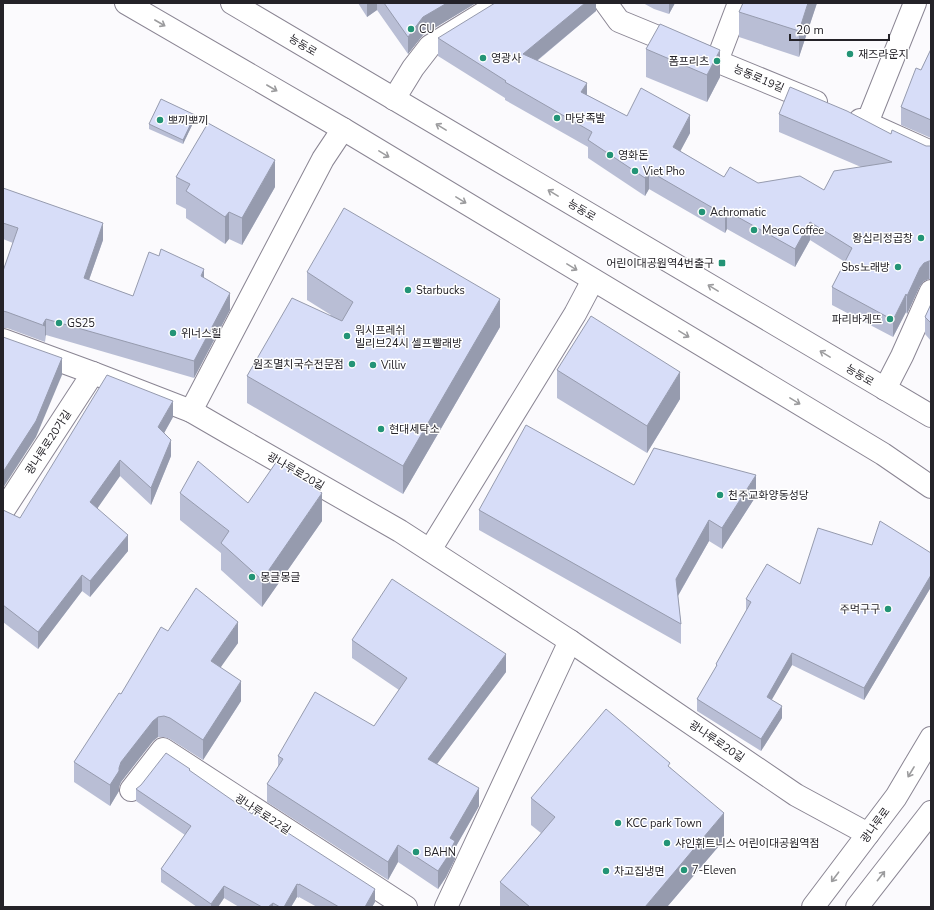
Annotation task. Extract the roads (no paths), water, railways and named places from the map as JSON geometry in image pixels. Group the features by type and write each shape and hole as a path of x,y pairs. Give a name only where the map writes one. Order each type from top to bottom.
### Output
{"street":[{"path":"126,3 342,129 594,280 883,454 931,487"},
{"name":"능동로","path":"232,3 931,416"},
{"path":"394,99 413,68 430,46 500,3"},
{"name":"능동로19길","path":"606,3 619,21 868,123 931,152"},
{"path":"717,61 739,3"},
{"path":"868,123 915,3"},
{"path":"191,411 323,159 342,129"},
{"path":"430,550 575,314 594,280"},
{"path":"885,389 902,356 931,291"},
{"name":"광나루로20길","path":"3,340 191,411 378,518 430,550 570,641 796,795 868,834"},
{"name":"광나루로20가길","path":"3,511 93,373"},
{"path":"446,907 570,641"},
{"name":"광나루로","path":"812,907 896,797 931,738"},
{"name":"광나루로22길","path":"131,790 162,749 406,907"},
{"path":"857,907 931,812"}],"place":[{"name":"CU","path":"411,29"},
{"name":"재즈라운지","path":"850,54"},
{"name":"영광사","path":"483,58"},
{"name":"폼프리츠","path":"717,61"},
{"name":"마당족발","path":"557,118"},
{"name":"뽀끼뽀끼","path":"160,120"},
{"name":"영화돈","path":"610,155"},
{"name":"Viet Pho","path":"635,171"},
{"name":"Achromatic","path":"702,212"},
{"name":"Mega Coffee","path":"754,230"},
{"name":"왕십리정곱창","path":"921,238"},
{"name":"어린이대공원역4번출구","path":"722,263"},
{"name":"Sbs노래방","path":"898,267"},
{"name":"Starbucks","path":"408,290"},
{"name":"파리바게뜨","path":"890,319"},
{"name":"GS25","path":"59,323"},
{"name":"위너스힐","path":"173,333"},
{"name":"워시프레쉬 빌리브24시 셀프빨래방","path":"347,336"},
{"name":"원조멸치국수전문점","path":"352,364"},
{"name":"Villiv","path":"373,365"},
{"name":"현대세탁소","path":"381,429"},
{"name":"천주교화양동성당","path":"720,495"},
{"name":"몽글몽글","path":"252,577"},
{"name":"주먹구구","path":"888,609"},
{"name":"KCC park Town","path":"618,823"},
{"name":"샤인휘트니스 어린이대공원역점","path":"667,843"},
{"name":"BAHN","path":"416,852"},
{"name":"7-Eleven","path":"684,870"},
{"name":"차고집냉면","path":"606,871"}]}
